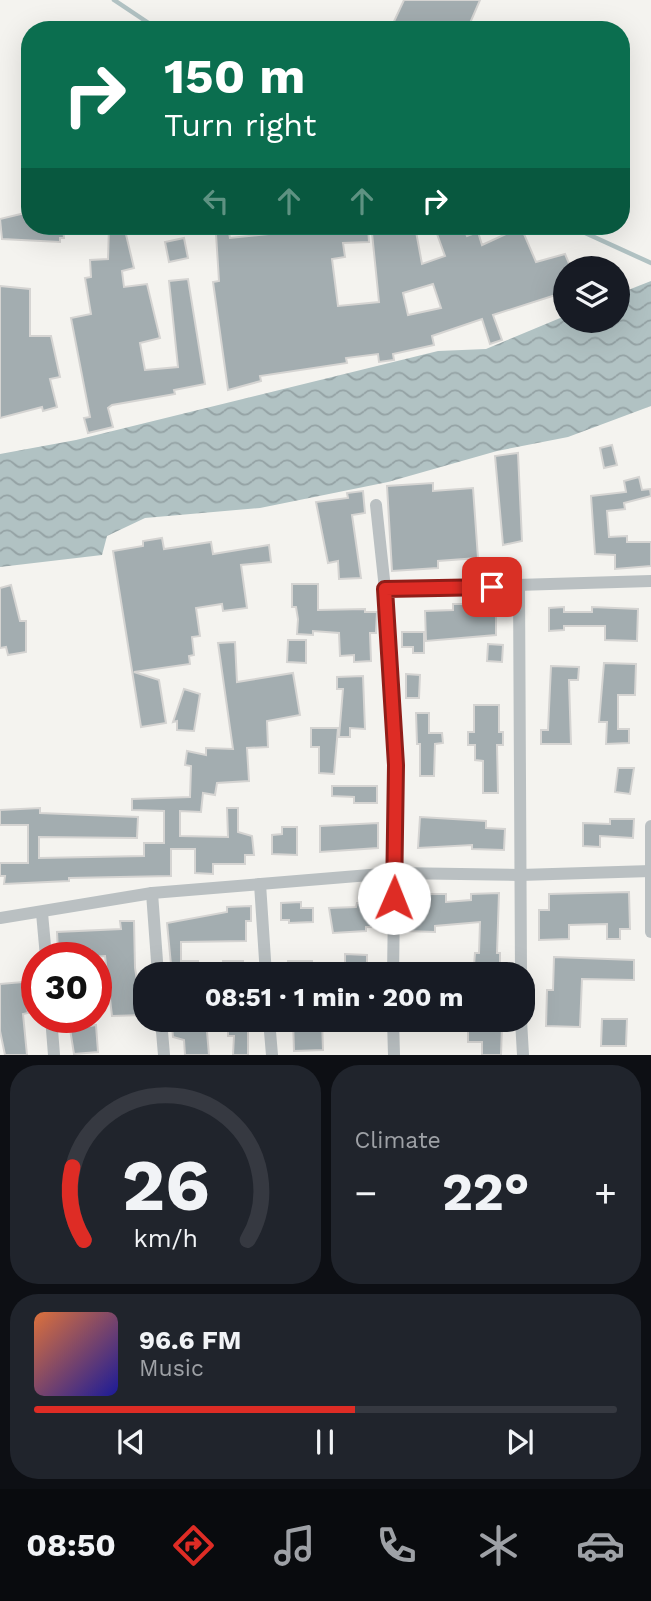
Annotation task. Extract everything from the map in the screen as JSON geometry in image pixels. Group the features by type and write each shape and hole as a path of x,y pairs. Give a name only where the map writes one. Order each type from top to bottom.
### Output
{"street":[{"path":"376,505 385,589 396,765 393,962"},
{"path":"385,589 651,581"},
{"path":"519,586 521,962"},
{"path":"651,826 651,932"},
{"path":"0,918 152,893 394,873 520,875 651,871"},
{"path":"260,884 266,962"},
{"path":"152,893 157,962"},
{"path":"42,913 45,942"},
{"path":"162,1032 163,1055"},
{"path":"271,1032 272,1055"},
{"path":"393,1032 394,1055"},
{"path":"522,1032 523,1055"},
{"path":"52,1033 54,1055"}],"water":[{"path":"651,281 651,406 568,437 497,451 388,482 260,508 145,518 107,536 102,555 0,567 0,454 76,440 438,351 486,349 553,321 553,333 630,333 630,289"}],"building":[{"path":"404,0 480,0 471,21 394,21"},
{"path":"21,214 21,235 64,235 64,238 60,238 60,242 2,239 0,219"},
{"path":"109,235 126,235 134,268 122,271 124,287 147,284 160,338 140,343 145,370 178,367 169,281 188,279 205,384 174,390 175,394 112,405 108,408 113,427 88,433 84,418 90,417 71,318 91,314 85,278 91,277 90,260 108,259"},
{"path":"216,235 229,235 230,238 260,235 369,235 369,242 343,243 345,257 332,259 338,306 379,302 372,235 417,235 422,264 445,256 437,235 479,235 482,245 504,235 524,235 536,262 553,257 553,296 493,315 502,340 490,344 482,319 432,336 434,345 393,354 394,360 379,362 378,354 346,358 347,363 260,376 261,381 228,390 213,282 219,281","holes":["433,284 441,308 408,315 403,293"]},
{"path":"184,238 188,258 169,262 165,242"},
{"path":"0,286 30,289 30,336 51,336 60,377 50,379 57,407 43,411 42,407 0,418"},
{"path":"612,445 617,465 604,468 600,448"},
{"path":"518,453 522,541 503,545 495,456"},
{"path":"639,477 642,490 650,489 651,496 624,503 625,509 607,511 609,537 627,536 627,542 651,542 651,566 615,569 615,555 595,554 591,496 626,492 624,481"},
{"path":"433,483 433,491 473,488 478,558 438,561 438,568 392,571 387,486"},
{"path":"363,491 365,513 352,515 361,578 339,579 338,561 328,563 316,502 348,498 347,493"},
{"path":"162,538 164,549 211,542 213,554 269,545 271,562 241,565 247,608 223,611 222,604 196,608 200,636 192,637 194,655 189,656 190,664 134,672 159,680 166,723 141,727 113,551 143,546 143,541"},
{"path":"292,584 318,584 318,610 365,609 365,612 377,612 376,633 370,633 371,661 354,662 354,655 340,656 339,633 313,631 313,635 297,634 298,619 296,607 292,607"},
{"path":"11,585 20,621 26,621 26,652 8,655 6,647 0,648 0,588"},
{"path":"453,604 466,604 466,611 496,611 496,635 426,641 425,611 453,610"},
{"path":"564,607 564,612 592,612 592,607 638,609 637,641 605,640 605,626 564,626 564,630 549,631 549,608"},
{"path":"402,632 424,632 424,653 413,653 413,647 402,647"},
{"path":"288,640 306,640 306,663 287,662"},
{"path":"235,642 237,682 293,673 300,715 267,721 268,747 247,748 249,781 217,783 215,795 203,793 201,812 180,811 180,836 228,837 227,808 238,808 238,832 252,836 254,855 245,855 245,864 213,864 213,874 195,873 195,849 171,849 171,876 69,878 69,881 4,884 5,876 0,876 0,863 28,863 28,825 0,825 0,810 40,808 40,813 138,817 137,838 39,837 39,858 144,856 144,843 164,843 164,811 132,810 132,799 190,797 191,766 185,765 187,751 206,755 206,748 233,749 218,643"},
{"path":"488,644 503,645 502,662 487,661"},
{"path":"604,663 636,664 635,695 618,695 618,729 629,729 629,743 606,744 607,722 599,722"},
{"path":"551,666 579,667 578,680 569,680 571,744 541,744 541,730 548,730"},
{"path":"406,674 420,675 419,698 406,698"},
{"path":"363,676 365,729 350,728 350,737 339,737 343,689 337,689 337,677"},
{"path":"184,689 200,694 194,731 177,730 177,721 173,722"},
{"path":"474,705 499,705 499,732 503,732 503,745 497,745 498,793 483,793 483,761 475,760 475,745 468,745 468,732 474,732"},
{"path":"416,713 429,713 429,733 442,733 443,743 435,744 434,776 420,776"},
{"path":"311,728 338,728 334,774 319,773 319,747 311,747"},
{"path":"618,768 634,768 630,794 615,792"},
{"path":"332,786 377,786 377,803 354,803 354,797 332,796"},
{"path":"420,817 486,821 486,828 505,829 504,850 472,849 472,845 418,848"},
{"path":"610,819 634,819 633,838 600,836 600,847 583,846 583,823 610,824"},
{"path":"378,823 378,848 320,852 320,826"},
{"path":"282,827 297,827 297,855 272,854 272,835 282,834"},
{"path":"629,892 630,929 620,929 620,939 607,939 607,924 569,925 569,939 539,940 539,910 549,910 549,894"},
{"path":"499,893 497,953 500,953 500,962 474,962 475,953 479,953 480,922 435,926 435,932 405,931 406,894 446,894 446,902 471,900 471,894"},
{"path":"301,902 301,908 313,908 313,922 289,923 289,920 281,920 281,903"},
{"path":"357,903 377,903 377,921 371,921 371,927 366,927 366,931 333,933 329,908 356,907"},
{"path":"251,906 251,921 246,921 246,941 181,942 181,961 198,962 171,962 167,923 227,912 227,907"},
{"path":"120,921 134,921 133,1015 112,1016 112,942 58,942 57,932 121,929"},
{"path":"345,954 367,955 367,962 345,962"},
{"path":"554,957 634,960 634,980 582,979 580,1027 546,1026 547,990 553,990"},
{"path":"21,982 21,1033 25,1033 27,1055 5,1055 0,1031 0,984"},
{"path":"602,1019 627,1019 626,1046 601,1046"},
{"path":"173,1032 207,1032 209,1055 185,1055 184,1040 173,1037"},
{"path":"228,1032 248,1032 248,1055 233,1055 234,1036 228,1036"},
{"path":"293,1032 322,1032 323,1050 294,1051"},
{"path":"468,1032 502,1032 501,1055 482,1055 482,1042 468,1042"},
{"path":"71,1033 97,1033 98,1052 74,1054"}],"waterway":[{"path":"114,0 146,21"},
{"path":"590,235 651,263"}],"route":[{"path":"394,898 396,765 385,589 492,587"}]}
